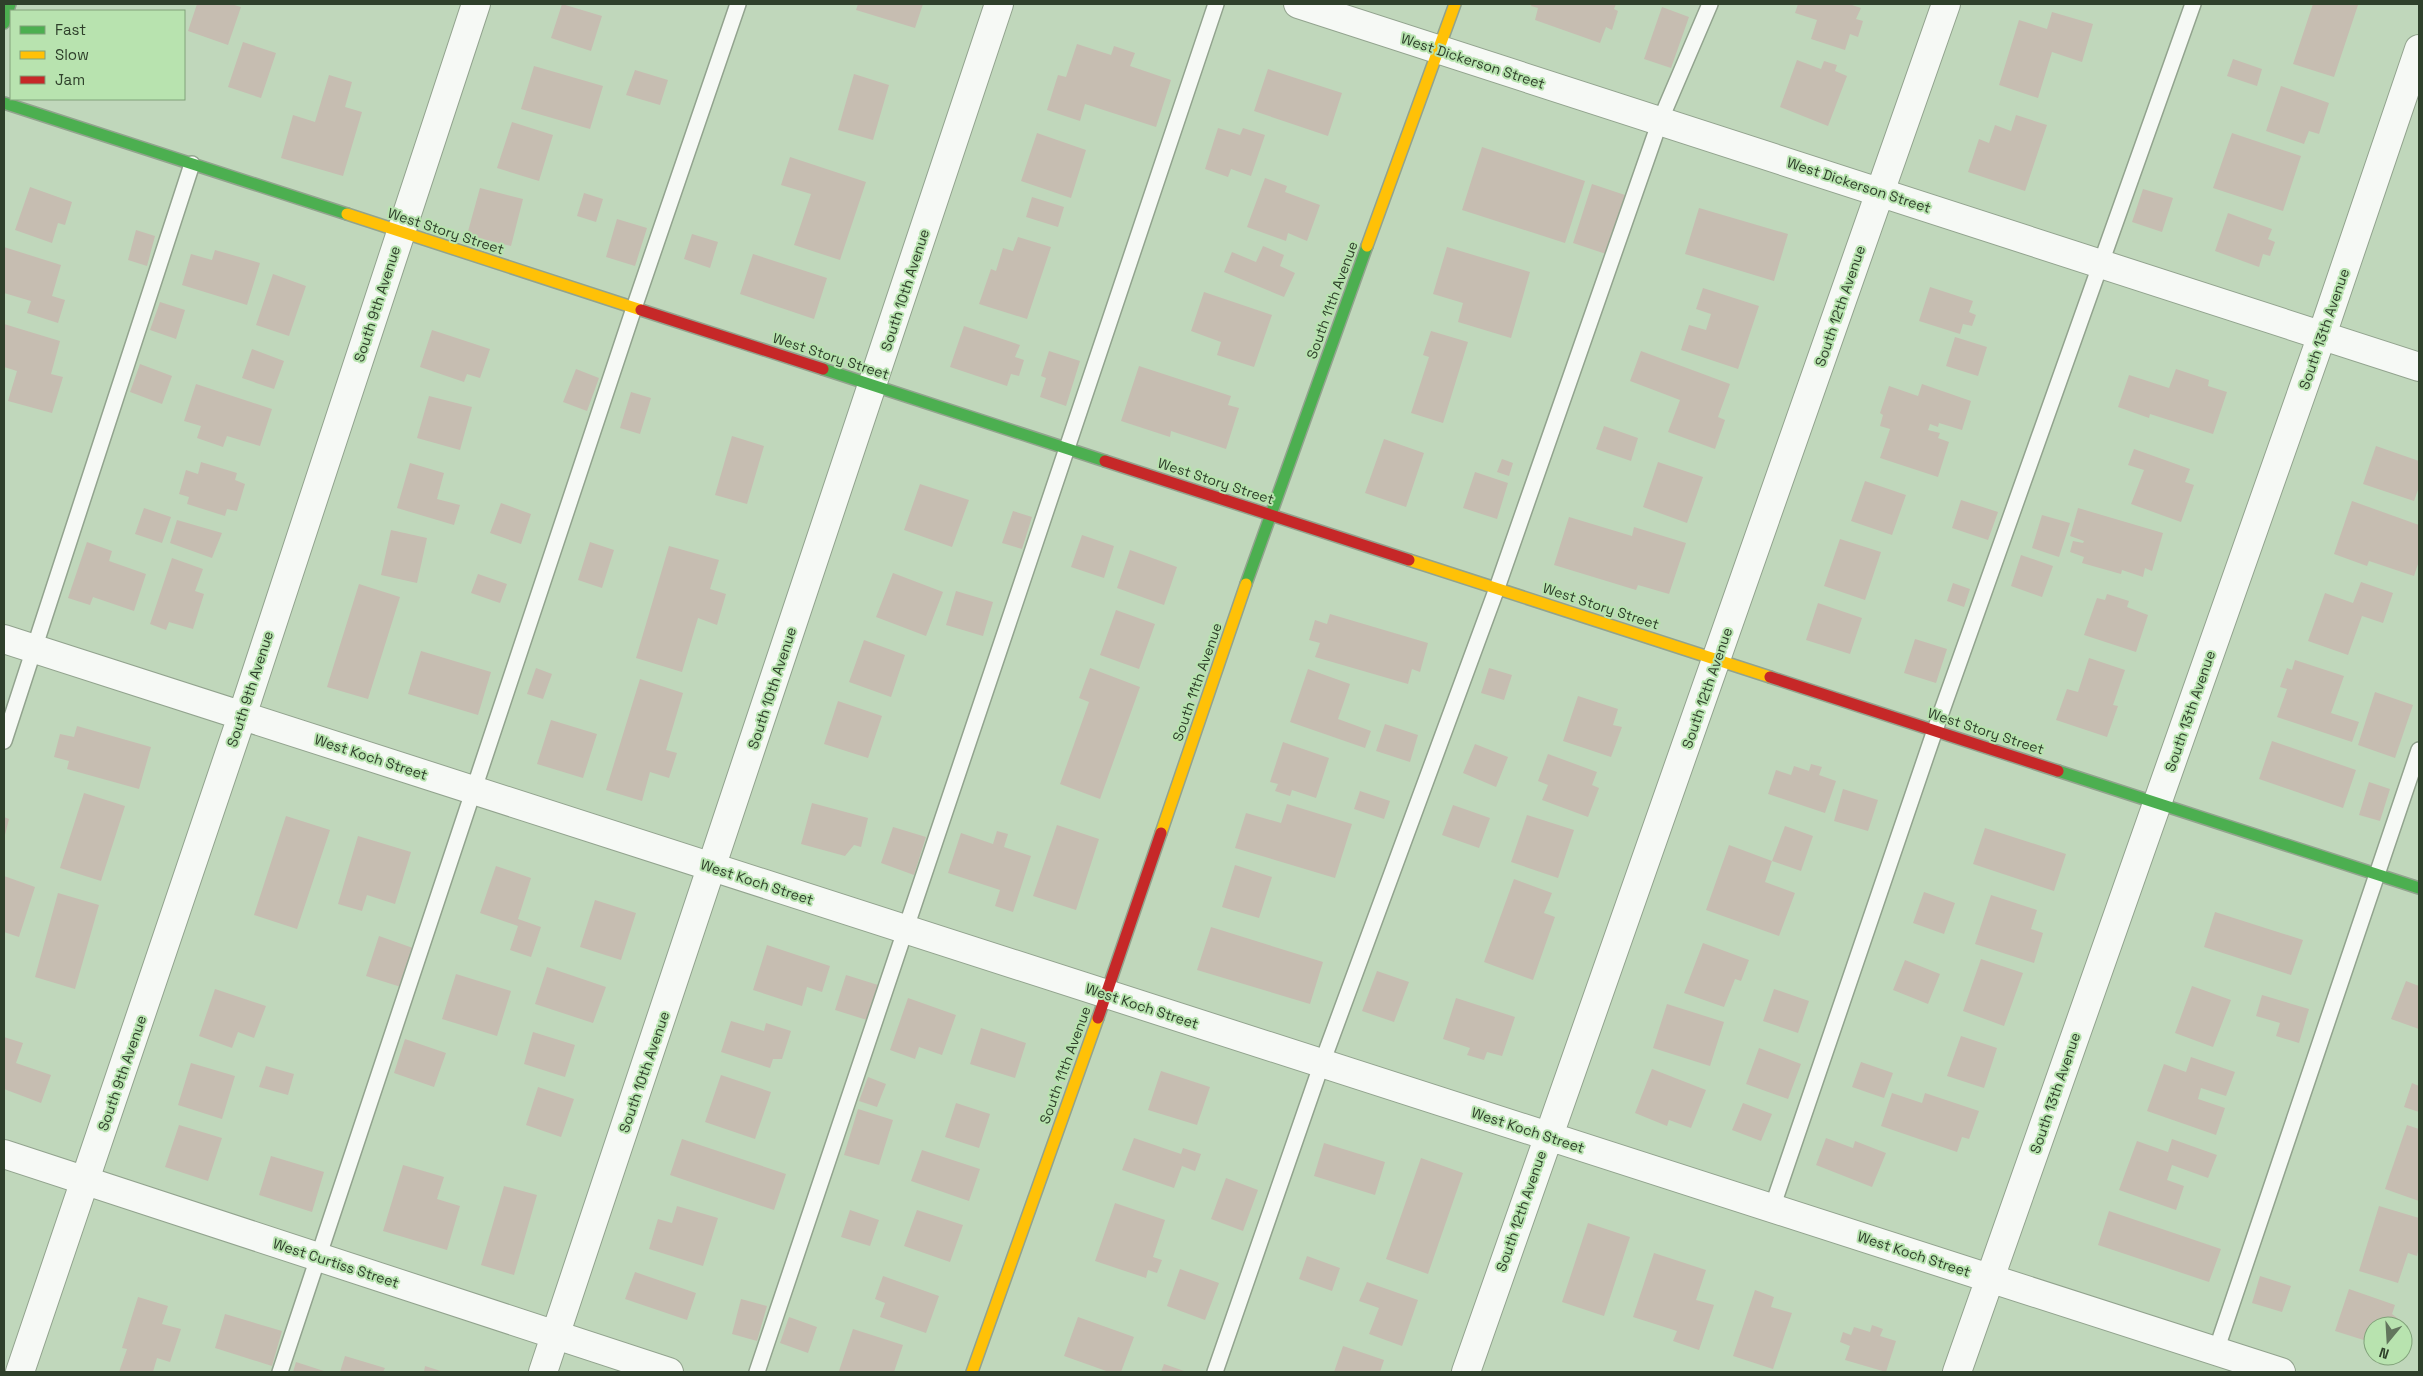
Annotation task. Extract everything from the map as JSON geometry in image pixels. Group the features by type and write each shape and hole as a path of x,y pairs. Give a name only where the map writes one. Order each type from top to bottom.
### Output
{"street":[{"path":"4,23 10,4"},
{"name":"South 9th Avenue","path":"20,1372 242,716 476,4"},
{"name":"South 10th Avenue","path":"543,1372 999,4"},
{"name":"West Dickerson Street","path":"1298,4 2419,367"},
{"name":"South 11th Avenue","path":"972,1372 1106,994 1270,514 1455,4"},
{"name":"South 12th Avenue","path":"1466,1372 1547,1136 1717,660 1946,4"},
{"name":"South 13th Avenue","path":"1957,1372 2322,336 2419,49"},
{"name":"West Story Street","path":"4,103 2419,888"},
{"name":"West Koch Street","path":"4,639 2281,1372"},
{"name":"West Curtiss Street","path":"4,1154 669,1372"}],"lane":[{"path":"280,1372 634,308 738,4"},
{"path":"757,1372 907,930 1216,4"},
{"path":"1215,1372 1322,1063 1497,588 1660,122 1710,4"},
{"path":"1772,1208 1935,730 2193,4"},
{"path":"4,741 192,164"},
{"path":"2216,1351 2419,750"}],"building":[{"path":"197,4 231,4 241,7 228,45 188,31"},
{"path":"562,4 602,16 591,51 551,38"},
{"path":"858,4 923,4 915,28 856,10"},
{"path":"1532,4 1616,4 1614,9 1618,11 1612,30 1606,27 1600,43 1535,20 1538,8 1531,6"},
{"path":"1798,4 1849,4 1861,8 1856,19 1863,21 1858,37 1850,34 1845,50 1811,39 1817,20 1795,13"},
{"path":"2313,4 2358,5 2334,77 2293,64"},
{"path":"1662,7 1689,17 1671,68 1644,59"},
{"path":"2052,12 2093,24 2082,62 2052,52 2038,98 1999,85 2019,20 2047,29"},
{"path":"243,42 276,53 261,98 228,87"},
{"path":"1077,44 1111,55 1114,46 1135,53 1130,66 1171,80 1156,127 1085,104 1080,121 1047,110 1058,75 1066,77"},
{"path":"2233,59 2262,69 2257,86 2227,76"},
{"path":"1797,60 1821,69 1824,61 1837,65 1835,71 1847,76 1828,126 1780,107"},
{"path":"534,66 603,86 590,129 521,109"},
{"path":"1268,69 1342,93 1328,136 1254,111"},
{"path":"635,70 668,80 660,105 626,95"},
{"path":"854,74 889,85 873,140 838,130"},
{"path":"329,75 352,82 345,107 362,112 343,176 281,158 293,115 315,122"},
{"path":"2281,86 2329,103 2319,134 2309,131 2304,144 2266,131"},
{"path":"2016,115 2047,125 2025,191 1968,172 1979,139 1989,143 1995,125 2011,131"},
{"path":"512,122 553,135 539,181 497,168"},
{"path":"1218,128 1240,135 1243,128 1265,135 1251,176 1231,169 1228,177 1205,169"},
{"path":"1037,133 1086,150 1071,198 1021,181"},
{"path":"2232,133 2301,156 2283,211 2213,188"},
{"path":"1482,147 1585,181 1565,243 1462,210"},
{"path":"790,157 866,182 840,260 794,245 811,194 781,185"},
{"path":"1265,178 1287,186 1285,192 1320,205 1307,241 1288,233 1286,241 1247,227"},
{"path":"1592,184 1625,195 1606,254 1573,243"},
{"path":"30,187 72,202 65,225 58,223 52,243 15,230"},
{"path":"480,188 523,199 511,246 467,235"},
{"path":"2143,189 2173,198 2162,232 2132,222"},
{"path":"584,193 603,199 596,222 577,216"},
{"path":"1032,197 1064,207 1058,227 1026,217"},
{"path":"1699,208 1788,234 1774,281 1685,254"},
{"path":"2228,213 2272,229 2268,239 2275,242 2270,256 2263,254 2259,267 2215,251"},
{"path":"617,219 647,228 635,266 606,257"},
{"path":"136,230 155,236 147,266 128,260"},
{"path":"692,234 718,242 710,268 684,259"},
{"path":"1018,237 1051,247 1027,319 979,304 991,269 996,271 1003,248 1013,251"},
{"path":"1263,246 1284,255 1280,266 1295,273 1284,297 1224,272 1232,252 1256,262"},
{"path":"4,247 61,265 52,296 65,300 58,323 27,313 31,301 4,293"},
{"path":"1447,247 1530,272 1511,338 1458,322 1463,303 1433,294"},
{"path":"215,250 260,263 247,305 182,285 191,254 212,260"},
{"path":"753,254 827,278 814,319 740,294"},
{"path":"273,274 306,286 289,336 256,325"},
{"path":"1930,287 1973,301 1969,312 1976,315 1972,326 1963,324 1960,334 1919,321"},
{"path":"1703,288 1759,306 1738,369 1681,350 1689,325 1706,330 1711,314 1696,309"},
{"path":"1204,292 1272,315 1254,367 1217,355 1221,342 1191,331"},
{"path":"160,302 185,310 176,339 150,330"},
{"path":"4,324 60,341 51,374 63,377 52,413 8,401 17,371 4,367"},
{"path":"964,326 1020,345 1015,357 1024,360 1019,376 1011,374 1007,386 950,367"},
{"path":"432,330 490,349 480,378 467,374 464,382 420,367"},
{"path":"1431,331 1468,342 1443,423 1411,413 1429,357 1423,355"},
{"path":"1955,337 1987,347 1978,376 1946,366"},
{"path":"252,349 284,361 274,389 242,378"},
{"path":"1049,351 1080,361 1066,406 1040,397 1046,378 1041,376"},
{"path":"1641,351 1730,384 1718,417 1725,420 1715,449 1668,432 1680,400 1630,381"},
{"path":"140,364 172,376 162,404 130,392"},
{"path":"1139,366 1231,396 1228,405 1239,408 1226,449 1171,431 1170,437 1121,421"},
{"path":"576,369 599,378 587,411 563,402"},
{"path":"2176,369 2209,380 2208,386 2227,392 2213,434 2150,414 2149,418 2118,407 2129,375 2169,388"},
{"path":"196,384 272,409 260,446 227,436 223,447 197,438 201,426 184,421"},
{"path":"1922,384 1971,401 1962,430 1939,423 1938,427 1930,424 1928,430 1940,433 1938,438 1949,442 1938,477 1880,458 1890,429 1880,426 1883,415 1880,413 1889,386 1918,396"},
{"path":"631,392 651,398 640,434 620,428"},
{"path":"429,396 472,407 460,450 417,438"},
{"path":"1604,426 1638,438 1631,461 1596,449"},
{"path":"732,436 764,446 747,504 715,495"},
{"path":"1384,439 1424,453 1406,507 1365,493"},
{"path":"2376,446 2419,461 2419,487 2414,501 2363,484"},
{"path":"2134,449 2190,469 2185,482 2194,485 2181,522 2131,504 2144,470 2128,465"},
{"path":"1502,459 1513,463 1509,476 1497,472"},
{"path":"201,462 237,473 235,480 245,484 237,511 227,509 225,516 187,504 189,497 179,494 186,470 198,474"},
{"path":"1658,462 1703,477 1687,523 1643,507"},
{"path":"410,463 444,473 437,499 460,505 454,525 397,508"},
{"path":"1475,472 1508,483 1497,519 1463,508"},
{"path":"1865,481 1906,495 1892,535 1851,521"},
{"path":"920,484 969,500 952,547 904,530"},
{"path":"1961,500 1998,512 1988,540 1952,528"},
{"path":"2352,501 2419,525 2419,561 2414,576 2369,561 2367,566 2334,554"},
{"path":"501,503 531,514 521,544 490,533"},
{"path":"144,508 171,517 162,543 135,534"},
{"path":"2078,508 2163,533 2152,571 2145,568 2143,577 2122,570 2121,574 2082,563 2084,557 2070,552 2073,541 2083,543 2084,541 2070,536"},
{"path":"1013,511 1032,517 1022,549 1002,543"},
{"path":"2042,515 2070,523 2059,557 2032,548"},
{"path":"1569,517 1632,536 1634,527 1686,543 1669,594 1638,585 1636,590 1554,565"},
{"path":"177,520 222,533 212,558 170,543"},
{"path":"391,530 427,538 417,583 381,575"},
{"path":"1082,535 1114,546 1104,578 1071,567"},
{"path":"1840,539 1881,552 1865,600 1824,586"},
{"path":"87,542 112,551 109,561 146,574 134,611 93,597 90,605 68,598"},
{"path":"590,542 614,550 602,588 578,580"},
{"path":"669,546 719,560 710,589 726,594 717,625 698,618 682,672 636,658"},
{"path":"1130,550 1177,567 1164,605 1117,588"},
{"path":"2021,555 2053,566 2042,597 2011,586"},
{"path":"172,558 203,569 195,591 204,594 193,629 169,622 166,630 150,624"},
{"path":"893,573 943,592 926,636 876,617"},
{"path":"478,574 507,584 500,603 471,593"},
{"path":"2361,582 2393,593 2383,623 2362,616 2348,655 2308,641 2325,593 2353,603"},
{"path":"1953,583 1970,589 1964,607 1947,601"},
{"path":"359,584 400,597 368,699 327,687"},
{"path":"956,591 993,602 983,636 946,625"},
{"path":"2107,594 2129,601 2127,607 2148,615 2136,652 2084,635 2097,598 2105,600"},
{"path":"1818,603 1862,618 1850,654 1806,640"},
{"path":"1116,610 1155,624 1139,669 1100,655"},
{"path":"1330,614 1428,643 1420,672 1412,669 1408,684 1315,657 1320,643 1309,640 1315,620 1327,624"},
{"path":"1915,639 1947,649 1936,683 1904,673"},
{"path":"864,640 905,655 891,697 849,682"},
{"path":"421,651 491,672 478,715 408,694"},
{"path":"2089,658 2125,670 2113,705 2118,706 2107,737 2056,720 2067,689 2078,692"},
{"path":"2295,660 2344,676 2331,713 2359,722 2352,742 2277,717 2287,689 2280,687 2287,668 2292,670"},
{"path":"536,668 552,674 543,699 527,694"},
{"path":"1090,668 1140,687 1100,799 1060,784 1089,702 1079,698"},
{"path":"1489,668 1512,675 1504,700 1481,693"},
{"path":"1308,669 1350,684 1338,719 1371,731 1365,748 1290,722"},
{"path":"640,679 683,693 666,750 677,753 669,778 650,772 642,801 606,790"},
{"path":"2375,692 2413,705 2395,758 2358,745"},
{"path":"1578,696 1618,709 1613,725 1622,727 1611,757 1563,741"},
{"path":"838,701 882,716 868,758 824,744"},
{"path":"551,720 597,734 583,778 537,764"},
{"path":"1385,724 1418,735 1410,762 1376,751"},
{"path":"77,726 151,747 139,789 67,769 69,761 54,757 60,734 74,737"},
{"path":"2272,741 2356,770 2343,808 2259,779"},
{"path":"1283,742 1329,758 1316,798 1292,790 1290,796 1275,791 1278,784 1270,782"},
{"path":"1475,744 1508,757 1496,787 1463,773"},
{"path":"1548,754 1597,772 1592,785 1599,788 1588,817 1542,800 1548,785 1538,781"},
{"path":"1811,764 1822,767 1819,775 1836,781 1825,813 1768,794 1776,770 1791,775 1794,766 1809,771"},
{"path":"2369,782 2390,789 2380,821 2359,815"},
{"path":"1843,789 1878,800 1868,831 1834,821"},
{"path":"1360,791 1390,801 1384,819 1354,809"},
{"path":"84,793 125,806 101,881 60,868"},
{"path":"812,803 868,818 861,847 854,845 845,856 801,844"},
{"path":"1287,804 1352,824 1335,878 1235,848 1246,813 1281,823"},
{"path":"1453,805 1490,818 1479,848 1442,835"},
{"path":"1527,815 1574,830 1558,878 1511,862"},
{"path":"286,816 330,830 297,929 254,915"},
{"path":"4,817 9,819 4,839"},
{"path":"1057,825 1099,839 1076,910 1033,896"},
{"path":"1785,826 1813,836 1801,871 1772,861"},
{"path":"893,827 926,837 914,875 881,863"},
{"path":"1985,828 2066,854 2054,891 1973,864"},
{"path":"997,831 1008,834 1004,847 1031,856 1013,912 995,906 1000,890 948,873 961,833 993,844"},
{"path":"358,836 411,852 395,904 367,895 362,911 338,904"},
{"path":"1729,845 1772,861 1765,882 1795,893 1779,936 1706,910"},
{"path":"1235,865 1272,877 1259,918 1222,907"},
{"path":"496,866 531,878 518,919 541,927 531,957 510,950 518,926 480,913"},
{"path":"4,876 35,887 19,937 4,932"},
{"path":"1514,879 1552,893 1544,913 1555,917 1533,980 1484,962"},
{"path":"1924,892 1955,903 1944,934 1913,923"},
{"path":"58,893 99,905 75,989 35,977"},
{"path":"1991,895 2037,910 2031,929 2043,933 2034,963 1975,944"},
{"path":"595,900 636,913 621,960 580,947"},
{"path":"2215,912 2303,940 2291,975 2204,947"},
{"path":"1211,927 1323,962 1310,1004 1197,970"},
{"path":"379,936 413,948 401,987 366,976"},
{"path":"1703,943 1749,960 1741,981 1735,979 1724,1007 1684,993"},
{"path":"767,945 830,966 822,992 807,987 802,1006 753,990"},
{"path":"1981,959 2023,973 2004,1026 1963,1011"},
{"path":"1905,960 1940,974 1928,1004 1893,990"},
{"path":"547,967 606,987 593,1023 535,1004"},
{"path":"1377,971 1409,982 1394,1022 1362,1011"},
{"path":"456,974 511,991 497,1036 442,1019"},
{"path":"846,975 878,985 867,1020 835,1010"},
{"path":"2406,981 2419,986 2419,1029 2391,1019"},
{"path":"2192,986 2231,1000 2213,1047 2175,1033"},
{"path":"215,989 266,1006 254,1038 238,1032 232,1048 199,1036"},
{"path":"1774,989 1809,1001 1798,1033 1763,1021"},
{"path":"2262,995 2309,1009 2299,1043 2276,1036 2280,1023 2256,1016"},
{"path":"908,998 956,1015 942,1055 919,1047 915,1059 890,1050"},
{"path":"1456,998 1515,1017 1502,1056 1487,1052 1484,1060 1467,1055 1470,1048 1443,1039"},
{"path":"1667,1004 1724,1022 1710,1066 1653,1048"},
{"path":"731,1021 764,1031 766,1023 791,1031 782,1059 773,1059 770,1068 721,1052"},
{"path":"981,1028 1026,1043 1015,1078 970,1064"},
{"path":"533,1032 575,1045 565,1077 524,1064"},
{"path":"1961,1036 1997,1048 1984,1088 1947,1076"},
{"path":"4,1037 23,1043 16,1063 51,1075 41,1103 4,1089"},
{"path":"405,1039 446,1053 434,1087 394,1073"},
{"path":"1759,1048 1801,1064 1788,1099 1746,1084"},
{"path":"2191,1057 2235,1072 2226,1096 2201,1088 2198,1099 2225,1108 2216,1135 2147,1111 2164,1064 2186,1072"},
{"path":"1861,1062 1893,1073 1884,1098 1852,1087"},
{"path":"191,1063 235,1076 222,1119 178,1105"},
{"path":"266,1066 294,1074 288,1095 259,1087"},
{"path":"1652,1069 1706,1090 1691,1128 1669,1120 1667,1126 1635,1113"},
{"path":"1161,1071 1210,1087 1197,1125 1148,1110"},
{"path":"721,1075 771,1092 755,1139 705,1122"},
{"path":"868,1077 886,1084 877,1107 859,1101"},
{"path":"2412,1083 2419,1086 2419,1112 2404,1107"},
{"path":"538,1087 574,1099 561,1137 526,1125"},
{"path":"1892,1093 1922,1103 1925,1093 1979,1111 1969,1139 1962,1137 1957,1152 1881,1126"},
{"path":"956,1103 990,1114 979,1148 945,1137"},
{"path":"1743,1103 1772,1114 1761,1141 1732,1130"},
{"path":"858,1109 893,1120 879,1165 844,1155"},
{"path":"179,1125 222,1138 208,1181 165,1167"},
{"path":"2407,1125 2419,1129 2419,1201 2385,1189"},
{"path":"1134,1138 1181,1154 1183,1148 1201,1154 1195,1171 1182,1166 1174,1188 1122,1170"},
{"path":"1826,1138 1853,1148 1855,1141 1886,1153 1872,1187 1816,1165"},
{"path":"682,1139 786,1174 774,1210 670,1175"},
{"path":"2172,1139 2217,1155 2208,1178 2172,1165 2167,1180 2184,1186 2176,1210 2119,1190 2137,1141 2168,1152"},
{"path":"1324,1143 1385,1162 1375,1195 1314,1176"},
{"path":"922,1150 980,1169 969,1201 911,1181"},
{"path":"271,1156 324,1172 312,1212 259,1195"},
{"path":"1421,1158 1463,1173 1428,1274 1386,1259"},
{"path":"403,1165 444,1177 437,1199 460,1206 447,1250 383,1231"},
{"path":"1226,1178 1258,1190 1243,1231 1211,1219"},
{"path":"504,1186 537,1195 514,1275 481,1265"},
{"path":"1115,1203 1165,1220 1153,1257 1162,1260 1157,1273 1148,1270 1146,1278 1095,1261"},
{"path":"677,1206 718,1218 703,1266 649,1249 658,1219 672,1223"},
{"path":"2379,1206 2419,1218 2419,1247 2417,1256 2408,1253 2398,1283 2359,1271"},
{"path":"850,1210 879,1220 870,1246 841,1237"},
{"path":"917,1210 963,1225 950,1262 904,1246"},
{"path":"2109,1211 2221,1249 2209,1282 2098,1245"},
{"path":"1588,1223 1630,1237 1604,1316 1562,1302"},
{"path":"1654,1253 1706,1270 1696,1300 1714,1305 1699,1350 1673,1341 1677,1331 1633,1317"},
{"path":"1307,1256 1340,1268 1332,1291 1299,1279"},
{"path":"1180,1269 1219,1283 1205,1320 1167,1306"},
{"path":"635,1272 696,1293 687,1320 625,1299"},
{"path":"883,1276 939,1296 926,1333 880,1317 885,1303 875,1299"},
{"path":"2260,1276 2291,1286 2282,1312 2252,1303"},
{"path":"1367,1282 1418,1300 1402,1346 1369,1334 1379,1308 1359,1301"},
{"path":"2349,1289 2395,1305 2392,1314 2395,1316 2363,1316 2363,1340 2335,1331"},
{"path":"1755,1290 1774,1297 1771,1307 1792,1313 1773,1369 1733,1356"},
{"path":"138,1297 168,1306 162,1324 181,1329 170,1362 157,1358 153,1372 119,1372 127,1349 122,1348"},
{"path":"741,1299 767,1306 757,1341 732,1334"},
{"path":"225,1314 282,1331 272,1366 215,1348"},
{"path":"789,1317 817,1327 808,1353 780,1343"},
{"path":"1078,1317 1134,1337 1121,1372 1109,1372 1064,1356"},
{"path":"1872,1325 1883,1329 1880,1336 1896,1341 1886,1372 1845,1360 1850,1346 1840,1342 1843,1332 1851,1335 1854,1327 1870,1332"},
{"path":"853,1329 903,1345 894,1372 839,1371"},
{"path":"1343,1346 1384,1360 1380,1372 1334,1372"},
{"path":"345,1356 385,1368 383,1372 340,1372"},
{"path":"296,1362 327,1372 293,1372"},
{"path":"1164,1364 1187,1372 1161,1372"},
{"path":"425,1366 444,1372 424,1372"}],"traffic: fast":[{"path":"4,23 10,4"},
{"path":"4,103 347,214"},
{"path":"1246,584 1367,246"},
{"path":"823,369 1105,461"},
{"path":"2058,771 2419,888"}],"traffic: slow":[{"path":"1367,246 1455,4"},
{"path":"347,214 641,310"},
{"path":"1409,560 1770,677"},
{"path":"1161,833 1246,584"},
{"path":"972,1372 1098,1018"}],"traffic: jam":[{"path":"641,310 823,369"},
{"path":"1105,461 1409,560"},
{"path":"1770,677 2058,771"},
{"path":"1098,1018 1161,833"}]}
